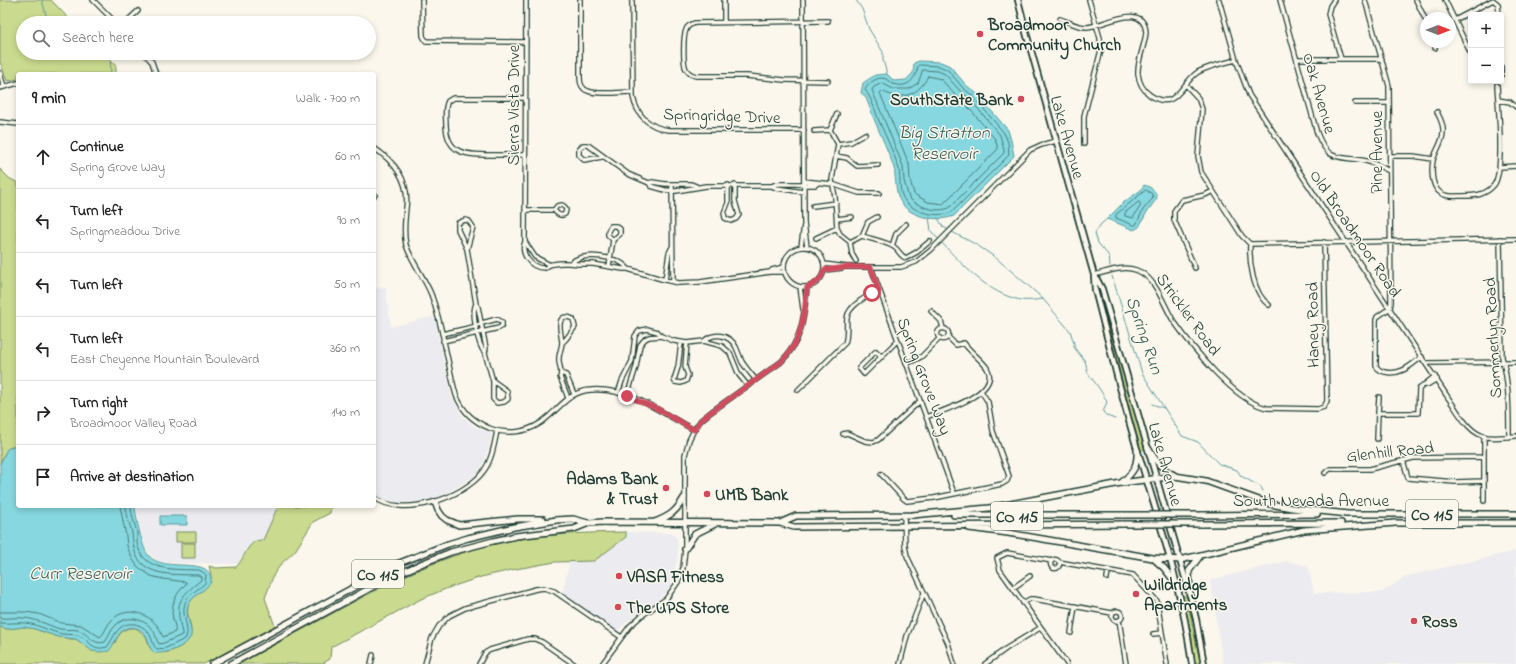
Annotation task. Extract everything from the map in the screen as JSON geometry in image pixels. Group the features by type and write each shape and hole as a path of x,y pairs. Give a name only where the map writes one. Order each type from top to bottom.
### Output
{"highway":[{"path":"1148,448 1154,459 1162,468 1175,476"},
{"path":"1121,483 1136,468 1137,450"},
{"path":"912,515 989,508 1121,483 1175,476 1206,481 1270,504 1348,514"},
{"path":"653,523 672,514 680,506 684,498"},
{"path":"436,502 438,510 442,516 459,525 518,519 557,520"},
{"name":"South Nevada Avenue","path":"912,515 1123,516 1516,514"},
{"name":"CO 115","path":"780,523 796,516 912,515"},
{"name":"CO 115","path":"212,664 380,572 414,557 468,538 514,527 573,519 589,523"},
{"name":"CO 115","path":"231,664 385,580 423,563 451,552 493,540 523,534 574,529 589,523 603,522 780,523 794,527 940,525"},
{"path":"685,549 695,534 716,523"},
{"path":"940,525 993,530 1153,558 1180,560 1304,530 1396,523"},
{"name":"South Nevada Avenue","path":"940,525 1516,523"},
{"path":"1190,595 1190,570 1201,555"},
{"path":"1153,558 1164,568 1175,582"}],"main road":[{"name":"Lake Avenue","path":"1017,0 1094,275 1095,290 1137,450 1175,582 1192,664"},
{"name":"Lake Avenue","path":"1094,275 1102,289 1190,595 1204,664"}],"street":[{"path":"93,0 109,16"},
{"path":"422,0 423,36 426,41 525,42"},
{"name":"Sierra Vista Drive","path":"526,0 524,253 531,262 542,268 550,265 572,262"},
{"path":"580,0 580,78 584,88 593,92 632,92"},
{"name":"Springridge Drive","path":"632,0 632,92 637,110 643,119 655,127 664,130 804,130"},
{"path":"724,0 724,22"},
{"path":"801,247 804,222 803,0"},
{"path":"1084,144 1084,116 1101,50 1089,0"},
{"name":"Old Broadmoor Road","path":"1219,0 1236,60 1252,101 1466,423 1474,431 1484,436"},
{"name":"Oak Avenue","path":"1280,0 1317,133 1323,146 1329,154 1338,158 1370,162 1389,171"},
{"path":"1334,0 1330,6 1328,14 1341,59"},
{"name":"Pine Avenue","path":"1365,0 1388,80 1390,156 1390,308"},
{"path":"1416,0 1422,12"},
{"path":"1445,0 1451,12"},
{"path":"1470,12 1493,0 1498,4 1499,12"},
{"path":"133,16 138,11"},
{"path":"1456,19 1468,13"},
{"path":"1060,19 1078,26 1096,26 1126,16 1139,19 1144,25 1146,32 1138,70 1140,81 1142,87 1149,94 1164,100 1173,98 1200,71 1236,60"},
{"path":"828,21 695,23 688,26 685,34 685,65 689,72 696,76 752,76 804,81 828,81"},
{"path":"685,22 688,26"},
{"path":"1456,22 1468,48"},
{"path":"1297,59 1382,59"},
{"path":"150,60 155,72"},
{"path":"684,76 689,72"},
{"path":"0,73 2,87 16,84"},
{"path":"1186,85 1198,98 1202,109 1199,162 1201,172 1242,236 1250,244 1516,239"},
{"path":"1437,112 1443,128 1443,134 1442,141 1433,159 1435,186 1439,192 1448,196 1477,195 1485,192 1496,182 1500,167 1497,85"},
{"path":"579,92 584,88"},
{"path":"525,98 451,98 448,100 445,107 447,134 450,142 459,152 471,155 525,155"},
{"path":"1498,100 1510,102 1516,108"},
{"path":"1355,103 1389,103"},
{"path":"830,130 837,114"},
{"path":"0,122 16,124"},
{"path":"814,131 830,130"},
{"path":"830,130 838,144 832,184 836,202 837,228 840,234 850,242 852,254 856,261"},
{"path":"838,144 851,142 865,134"},
{"path":"824,264 847,267 906,266 921,259 1030,150 1056,141"},
{"path":"602,157 584,160 579,155 579,150 583,145 588,145 602,157 628,174 649,183 651,186 665,190 672,191 696,186 735,185 772,186 776,188 804,192"},
{"path":"376,150 394,164 405,184 407,200 404,222 405,238 409,252 435,306 456,395 460,405 471,418 497,431 519,432 535,427 550,416 574,394 591,390 618,393 627,396 656,408 694,430"},
{"path":"836,156 847,158 856,166 878,165"},
{"path":"1390,156 1413,156 1433,159"},
{"path":"1500,167 1516,166"},
{"path":"649,183 691,184 696,186"},
{"path":"772,186 776,184 804,183 815,185 818,183 832,184 858,193 879,193"},
{"path":"672,184 673,282"},
{"path":"728,185 728,203 724,213 725,218 731,221 736,219 739,215 735,201 735,185"},
{"path":"1195,268 1174,220 1174,211 1182,200 1205,195 1213,191"},
{"path":"813,206 836,202"},
{"path":"525,210 554,210"},
{"path":"836,219 852,217"},
{"path":"850,242 862,236 868,222 877,217"},
{"path":"467,249 472,227 469,222 465,220 458,223 457,227 467,249 476,304 482,322 486,348 484,352"},
{"path":"804,222 807,247"},
{"path":"892,246 896,234 906,224"},
{"path":"816,238 837,228"},
{"path":"862,236 892,246 902,257 906,258 918,252 930,241"},
{"name":"Sommerlyn Road","path":"1500,239 1502,357 1504,362 1509,406 1509,437"},
{"path":"609,266 613,240"},
{"path":"525,242 535,257 550,265"},
{"name":"Haney Road","path":"1324,242 1327,401 1324,407"},
{"path":"1250,244 1249,252 1257,288 1260,296 1269,305"},
{"path":"665,280 669,253 672,247"},
{"path":"801,247 807,247 819,254 824,264 824,270 819,280 814,284 807,287 800,287 790,281 784,270 785,261 789,254 794,250 801,247"},
{"path":"572,262 576,259 585,257 610,258 626,264 628,269"},
{"path":"572,262 577,264 628,269 673,282 700,282 770,272 772,270 784,270"},
{"path":"824,270 847,267"},
{"name":"Spring Grove Way","path":"871,267 954,493"},
{"name":"Strickler Road","path":"1094,275 1122,268 1135,270 1144,274 1155,287 1174,321 1201,356 1228,384 1249,401 1260,407 1267,408 1316,409 1324,407"},
{"path":"800,287 804,313"},
{"path":"602,664 633,623 672,593 681,575 685,549 685,455 689,440 694,430 705,417 781,362 791,351 800,333 807,287"},
{"path":"798,390 845,343 848,312 865,297 879,291"},
{"path":"476,304 474,307 477,333 493,381 493,399 496,403 504,402 508,399 507,391 493,381"},
{"path":"1390,308 1377,317 1376,320 1376,366 1382,372 1400,371 1422,357"},
{"path":"926,417 960,404 981,391 986,386 989,379 987,368 972,354 964,343 956,345 948,337 948,331 932,312"},
{"path":"562,343 575,327 573,319 569,317 566,317 560,322 559,326 562,343 559,358 562,373 560,377 568,398"},
{"path":"442,334 476,326 482,322 497,319 502,322 500,327 443,341"},
{"path":"940,338 938,332 944,328"},
{"path":"627,396 636,367 634,340 637,333 643,329 651,329 658,332 661,336"},
{"path":"618,393 622,381 640,345 649,337 661,336 687,343 704,341 722,346 730,353 740,375 748,386"},
{"path":"704,341 712,336 724,337 733,344 739,356 756,380"},
{"path":"906,364 921,357 940,338 945,339 948,337"},
{"path":"882,357 876,352 859,368 864,374 882,357 898,341"},
{"path":"681,342 678,367 674,380 675,382 681,383 687,379 685,367 687,343"},
{"path":"733,359 739,356"},
{"path":"1426,363 1516,362"},
{"path":"562,373 566,375 574,394"},
{"path":"1378,413 1418,413 1419,389 1436,378"},
{"path":"881,474 907,501 934,498 1002,484 1008,479 1008,474 993,431 988,402 981,391"},
{"path":"1377,439 1379,397"},
{"path":"843,434 847,433 865,441 873,442 878,440 920,401"},
{"path":"376,499 380,502 393,506 420,505 436,502 461,490 476,480 488,465 492,456 497,431"},
{"path":"1484,501 1484,436 1516,436"},
{"name":"Glenhill Road","path":"1325,473 1330,469 1374,468 1413,458 1484,457"},
{"path":"1403,460 1406,476 1410,479 1484,482"},
{"path":"904,515 905,547 907,556 948,643 954,664"},
{"path":"1067,664 1000,570 997,558 1007,554 1052,561 1056,560 1133,575 1157,601 1167,664"},
{"path":"1052,561 1051,566 1055,569 1059,567 1060,562"},
{"path":"1107,578 1108,571"},
{"path":"1013,588 1030,576"},
{"path":"425,664 432,638 439,626 449,616 465,608 536,588 544,588 554,591 621,637"},
{"path":"900,664 907,636 924,593"},
{"path":"1023,603 1030,599 1034,599 1112,613 1115,610 1120,611 1122,616 1119,620 1126,664"},
{"path":"1071,633 1075,606"},
{"path":"1112,613 1113,619 1116,621 1119,620"},
{"path":"985,664 1007,648 1040,628"},
{"path":"1153,634 1162,633"},
{"path":"479,664 485,653 494,648 535,639 542,642 574,664"},
{"path":"371,664 373,655"}],"shaded area":[{"path":"385,286 391,327 434,316 452,397 463,417 475,427 492,433 485,461 475,476 440,497 419,502 394,503 379,498 376,494 376,288"},
{"path":"136,508 277,508 263,540 243,555 239,564 176,563 158,561 149,554 143,543"},
{"path":"626,532 671,533 678,540 678,556 673,580 668,590 657,601 633,617 617,631 562,593 570,561 594,561 626,537"},
{"path":"1516,551 1516,664 1223,664 1210,580 1287,561 1308,566 1314,593 1382,592 1407,576"}],"green space":[{"path":"0,0 51,0 66,16 16,16 16,60 110,60 116,66 116,72 16,72 16,79 7,81 0,62"},
{"path":"0,169 9,178 16,182 16,445 6,451 0,464"},
{"path":"1099,293 1145,448 1141,451"},
{"path":"277,508 331,508 330,513 313,522 295,551 282,563 274,574 265,598 275,626 204,664 0,664 0,627 7,629 24,627 35,629 68,639 76,639 83,644 115,643 122,631 136,628 146,636 150,648 166,652 172,651 187,642 191,635 188,614 189,603 210,582 211,577 209,566 216,568 236,567 253,543 263,540"},
{"path":"176,532 196,532 196,542 176,542"},
{"path":"626,532 626,537 594,561 555,562 516,569 481,577 421,599 331,647 330,659 322,664 239,664 373,592 432,564 472,550 493,544 543,536"},
{"path":"181,543 195,543 195,558 181,558"},
{"path":"1186,594 1200,662 1195,663 1191,633 1182,595 1184,597"}],"water":[{"name":"Big Stratton Reservoir","path":"919,61 941,62 950,66 1008,130 1014,156 954,216 948,218 933,219 919,216 907,209 902,204 897,194 894,170 890,157 865,96 861,93 863,83 875,75 887,74 894,81 906,80 913,73 914,63"},
{"path":"1144,185 1153,189 1157,198 1139,227 1134,230 1107,219 1124,202 1141,190"},
{"name":"Curr Reservoir","path":"16,445 16,508 135,508 142,540 149,556 156,561 166,564 196,566 204,569 210,574 211,582 193,598 188,606 187,614 191,629 191,636 189,640 176,649 155,653 151,650 144,633 141,630 131,627 121,632 109,651 100,652 92,651 76,639 58,637 24,627 7,629 0,627 0,464 7,449"},
{"path":"160,516 187,516 187,525 160,525"}],"waterway":[{"path":"42,0 47,16"},
{"path":"856,0 862,9 869,29 883,52 883,60 887,74"},
{"path":"110,60 111,72"},
{"path":"929,217 931,231 939,240"},
{"path":"938,218 943,227 949,230"},
{"name":"Spring Run","path":"1107,219 1101,224 1095,233 1098,243 1109,256 1110,266"},
{"path":"952,232 977,245 996,258 1043,299 1070,331 1074,347 1085,361 1088,373 1107,402 1103,412 1107,416 1115,419"},
{"path":"941,242 967,269 998,292 1021,300 1043,299"},
{"name":"Spring Run","path":"1112,276 1142,373 1182,436 1198,442 1219,464 1237,470 1241,476 1261,487 1263,491"},
{"path":"1152,404 1164,408"}],"place":[{"name":"Broadmoor Community Church","path":"980,34"},
{"name":"SouthState Bank","path":"1021,99"},
{"name":"Adams Bank & Trust","path":"666,488"},
{"name":"UMB Bank","path":"707,494"},
{"name":"VASA Fitness","path":"619,576"},
{"name":"Wildridge Apartments","path":"1136,594"},
{"name":"The UPS Store","path":"618,607"},
{"name":"Ross","path":"1414,621"}],"route":[{"path":"627,396 638,399 656,408 694,430 701,420 781,362 791,351 798,339 802,326 807,287 819,280 824,270 847,267 871,267 879,291 872,293"}]}
